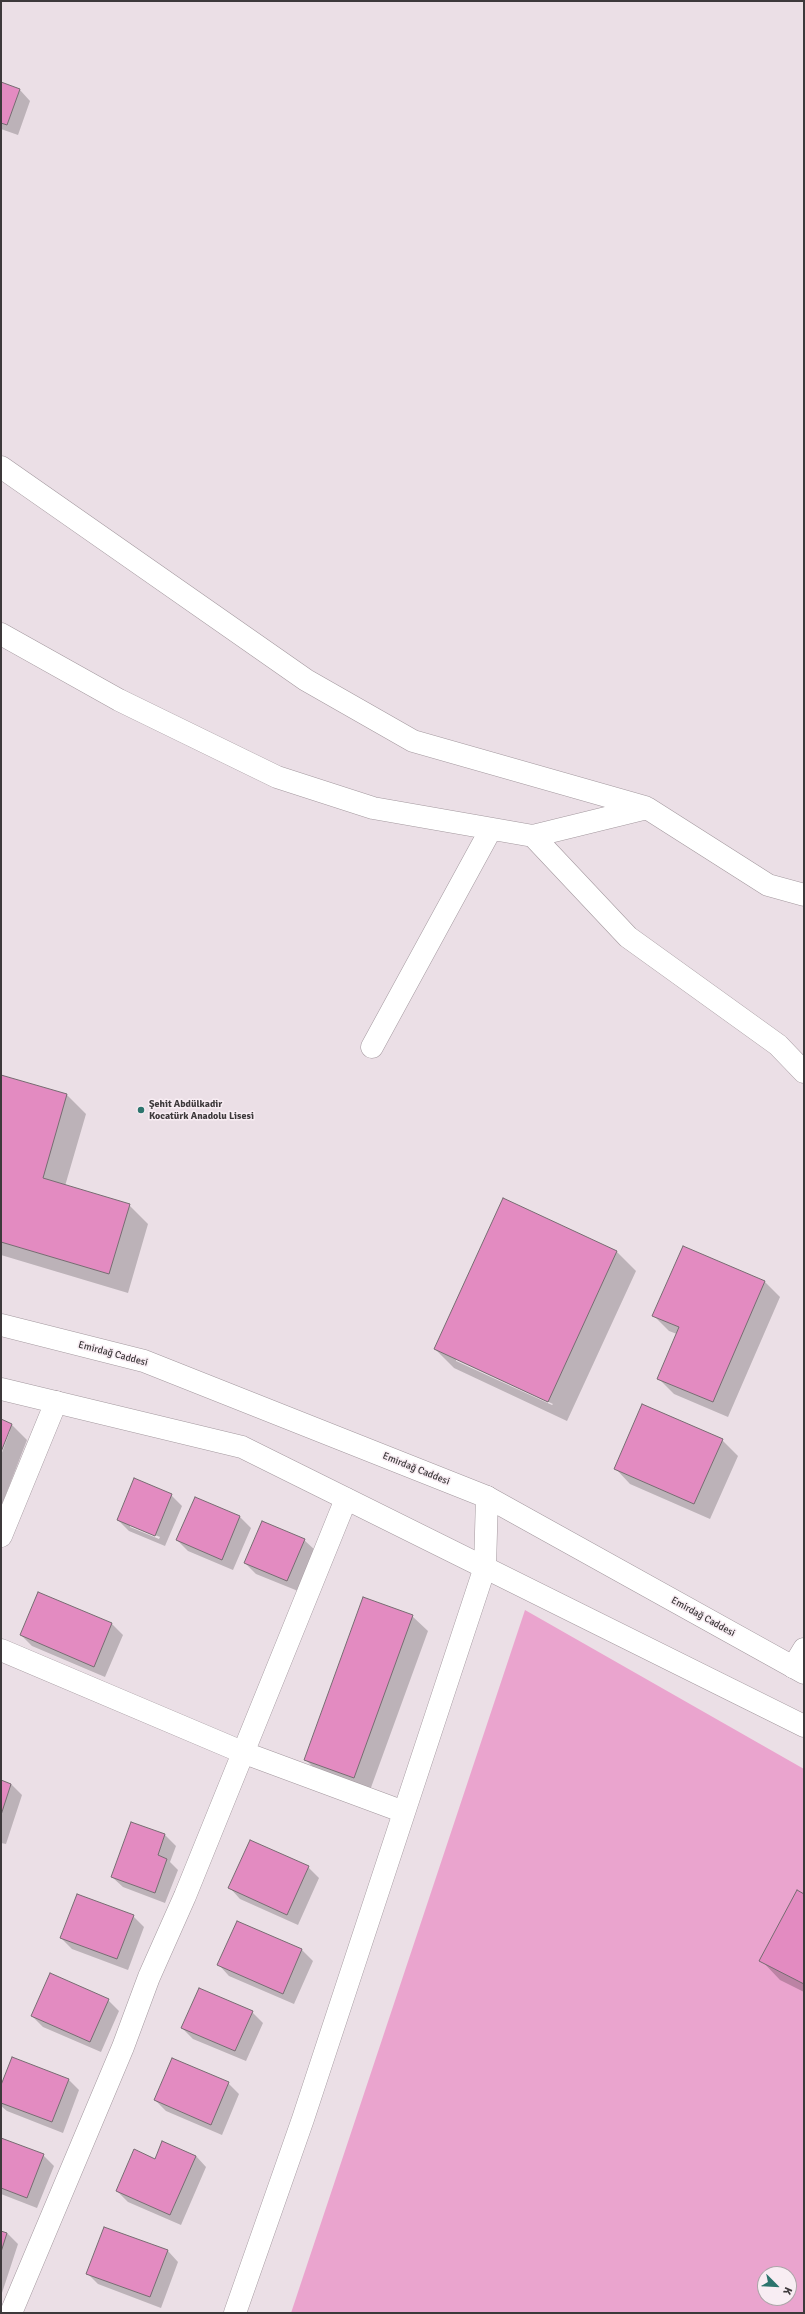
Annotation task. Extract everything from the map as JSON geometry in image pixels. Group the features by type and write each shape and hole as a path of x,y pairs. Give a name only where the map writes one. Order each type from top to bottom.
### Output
{"street":[{"path":"1,467 306,680 413,741 647,808 768,885 804,895"},
{"path":"1,634 119,700 277,777 373,808 491,830 533,836 647,808"},
{"path":"372,1047 491,830"},
{"path":"533,836 628,937 778,1045 804,1072"},
{"name":"Emirdağ Caddesi","path":"1,1325 144,1361 487,1497 800,1663"},
{"path":"1,1389 242,1447 804,1726"},
{"path":"1,1536 56,1402"},
{"path":"235,2313 303,2119 485,1568 487,1497"},
{"path":"11,2313 123,2047 149,1977 185,1896 242,1752 346,1499"},
{"path":"1,1650 242,1752 404,1812"}],"shaded area":[{"path":"525,1610 804,1769 804,2313 291,2313"}],"building":[{"path":"1,82 20,89 7,125 1,123"},
{"path":"1,1075 67,1094 43,1178 130,1204 109,1274 1,1242"},
{"path":"503,1198 617,1251 548,1402 434,1349"},
{"path":"683,1246 765,1281 713,1402 657,1379 679,1327 652,1316"},
{"path":"642,1404 723,1439 694,1504 614,1469"},
{"path":"1,1419 12,1424 1,1452"},
{"path":"134,1478 172,1494 155,1536 117,1520"},
{"path":"195,1497 240,1516 222,1560 176,1540"},
{"path":"262,1521 305,1539 287,1581 244,1563"},
{"path":"38,1592 112,1623 94,1667 20,1635"},
{"path":"363,1597 413,1615 354,1778 304,1760"},
{"path":"1,1780 11,1784 1,1815"},
{"path":"131,1822 165,1834 158,1855 167,1859 155,1893 111,1877"},
{"path":"250,1840 309,1866 287,1915 228,1888"},
{"path":"797,1890 804,1894 804,1984 759,1961"},
{"path":"77,1894 134,1915 117,1959 60,1938"},
{"path":"237,1921 302,1949 283,1994 217,1965"},
{"path":"50,1973 109,1999 90,2042 31,2016"},
{"path":"199,1988 253,2011 235,2051 181,2028"},
{"path":"12,2057 69,2079 52,2122 1,2103 1,2085"},
{"path":"172,2058 229,2082 211,2125 154,2100"},
{"path":"1,2138 44,2154 27,2198 1,2188"},
{"path":"162,2141 196,2156 170,2215 116,2191 134,2149 155,2159"},
{"path":"104,2227 168,2250 150,2297 86,2274"},
{"path":"1,2231 7,2233 1,2252"}],"place":[{"name":"Şehit Abdülkadir Kocatürk Anadolu Lisesi","path":"141,1110"}]}
